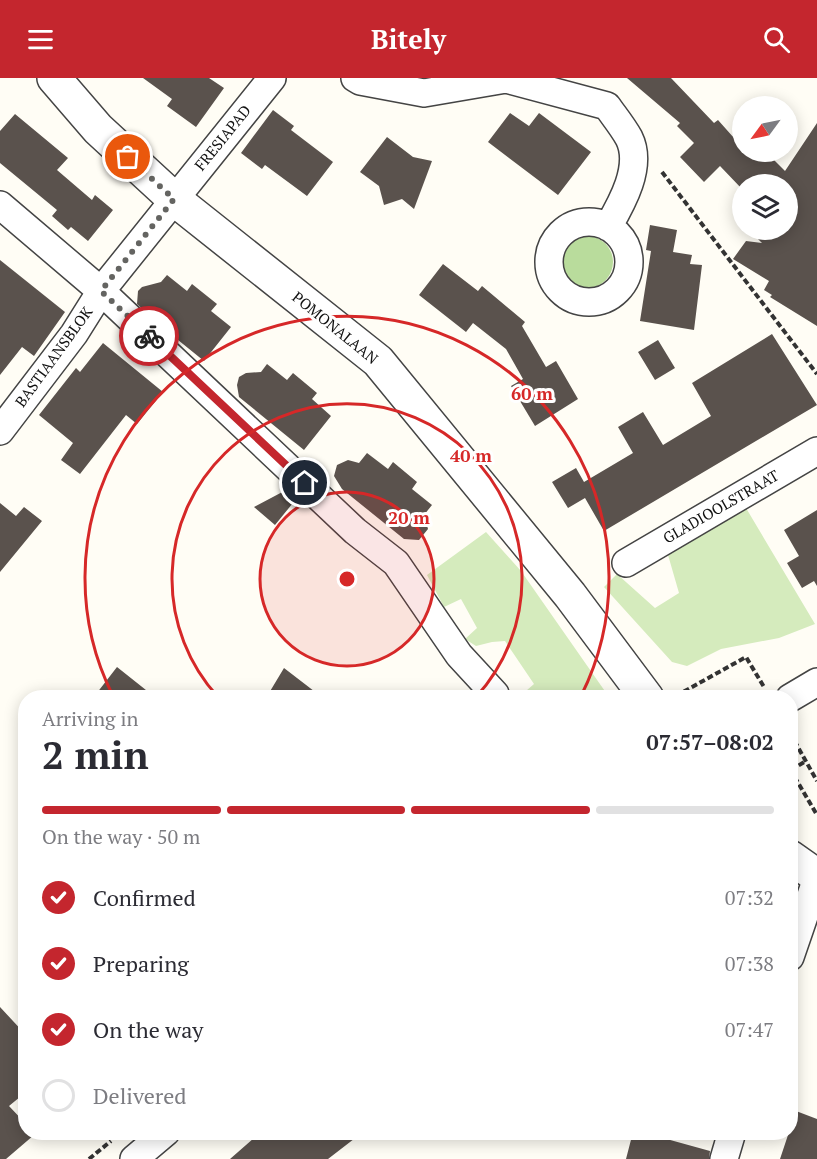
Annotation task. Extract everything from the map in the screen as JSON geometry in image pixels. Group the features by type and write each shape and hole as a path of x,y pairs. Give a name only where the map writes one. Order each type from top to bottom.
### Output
{"street":[{"name":"POMONALAAN","path":"54,78 98,129 174,199 378,361 570,595 640,690"},
{"name":"FRESIAPAD","path":"174,199 272,78"},
{"path":"355,78 360,81 424,93 506,79 607,106 630,140 634,168 624,200 608,227"},
{"name":"BASTIAANSBLOK","path":"0,430 74,334 101,291 174,199"},
{"path":"0,205 101,291 356,531 396,563 459,655 491,690"},
{"name":"GLADIOOLSTRAAT","path":"626,563 817,451"},
{"path":"798,693 817,682"},
{"path":"798,863 817,877 798,933"},
{"path":"134,1159 157,1140"},
{"path":"724,1159 730,1140"}],"path":[{"path":"630,140 651,158 817,374"},
{"path":"688,690 746,657 765,687"},
{"path":"798,747 817,781"},
{"path":"798,766 806,761"},
{"path":"798,782 817,815"},
{"path":"89,1159 112,1140"}],"green space":[{"path":"582,236 592,236 606,243 613,262 606,281 592,288 582,288 572,284 565,277 561,267 561,257 565,247 572,240"},
{"path":"746,508 815,624 779,638 721,649 687,666 672,662 604,587 617,574 655,608 679,593 666,548"},
{"path":"486,532 521,571 604,690 527,690 534,684 505,641 476,646 465,639 477,628 461,599 444,607 427,575"}],"building":[{"path":"143,78 209,78 224,88 196,127 167,106 172,99"},
{"path":"627,78 671,78 714,123 718,120 732,136 732,162 776,162 785,171 791,162 798,162 798,152 817,123 817,326 770,297 772,295 764,290 769,281 733,259 746,241 762,243 759,240 798,240 798,174 732,174 732,179 720,166 704,182 680,157 694,143 677,126 680,123"},
{"path":"273,110 294,126 291,130 333,162 307,196 265,165 262,169 241,153"},
{"path":"510,113 529,126 539,113 591,152 558,195 488,142"},
{"path":"15,114 68,158 57,170 92,200 95,195 113,210 88,241 71,227 68,230 52,216 57,210 0,163 0,131"},
{"path":"387,137 413,157 432,161 414,209 402,199 384,205 379,186 360,172"},
{"path":"650,225 677,230 673,252 692,255 690,264 702,265 694,330 640,321 651,251 646,250"},
{"path":"0,260 65,312 34,356 22,347 0,375"},
{"path":"443,264 478,291 482,286 525,322 522,326 546,367 556,361 578,399 535,426 511,386 523,379 506,349 473,323 466,332 419,295"},
{"path":"167,275 187,291 192,284 217,304 211,311 231,327 204,361 137,304 138,291 142,287 161,282"},
{"path":"772,334 817,405 604,531 585,498 568,508 552,482 576,468 584,482 633,453 618,427 643,412 663,445 711,416 692,383"},
{"path":"658,340 675,368 655,380 638,352"},
{"path":"103,343 163,392 137,424 126,415 80,474 61,460 73,443 39,415 76,368 80,372"},
{"path":"267,364 287,380 293,373 317,393 312,399 331,416 304,450 239,397 237,385 239,377 246,373 261,372"},
{"path":"367,453 388,469 393,462 417,482 412,489 432,505 424,515 428,529 419,540 404,539 342,489 334,476 337,465 348,460 359,463"},
{"path":"288,489 297,498 275,525 254,507"},
{"path":"0,503 16,516 24,507 42,521 0,572"},
{"path":"817,510 817,586 814,581 802,588 787,563 799,556 784,530"},
{"path":"117,667 146,690 99,690"},
{"path":"284,668 313,690 271,690"},
{"path":"0,1007 18,1026 18,1099 9,1106 18,1116 18,1140 28,1140 6,1159 0,1159"},
{"path":"798,1112 817,1119 817,1159 780,1159 786,1140 798,1140"},
{"path":"252,1140 353,1140 328,1159 230,1159"},
{"path":"631,1140 670,1140 710,1151 709,1159 626,1159"}],"way so far":[{"path":"128,157 174,199 101,291 149,336"}],"route":[{"path":"149,336 305,483"}]}
